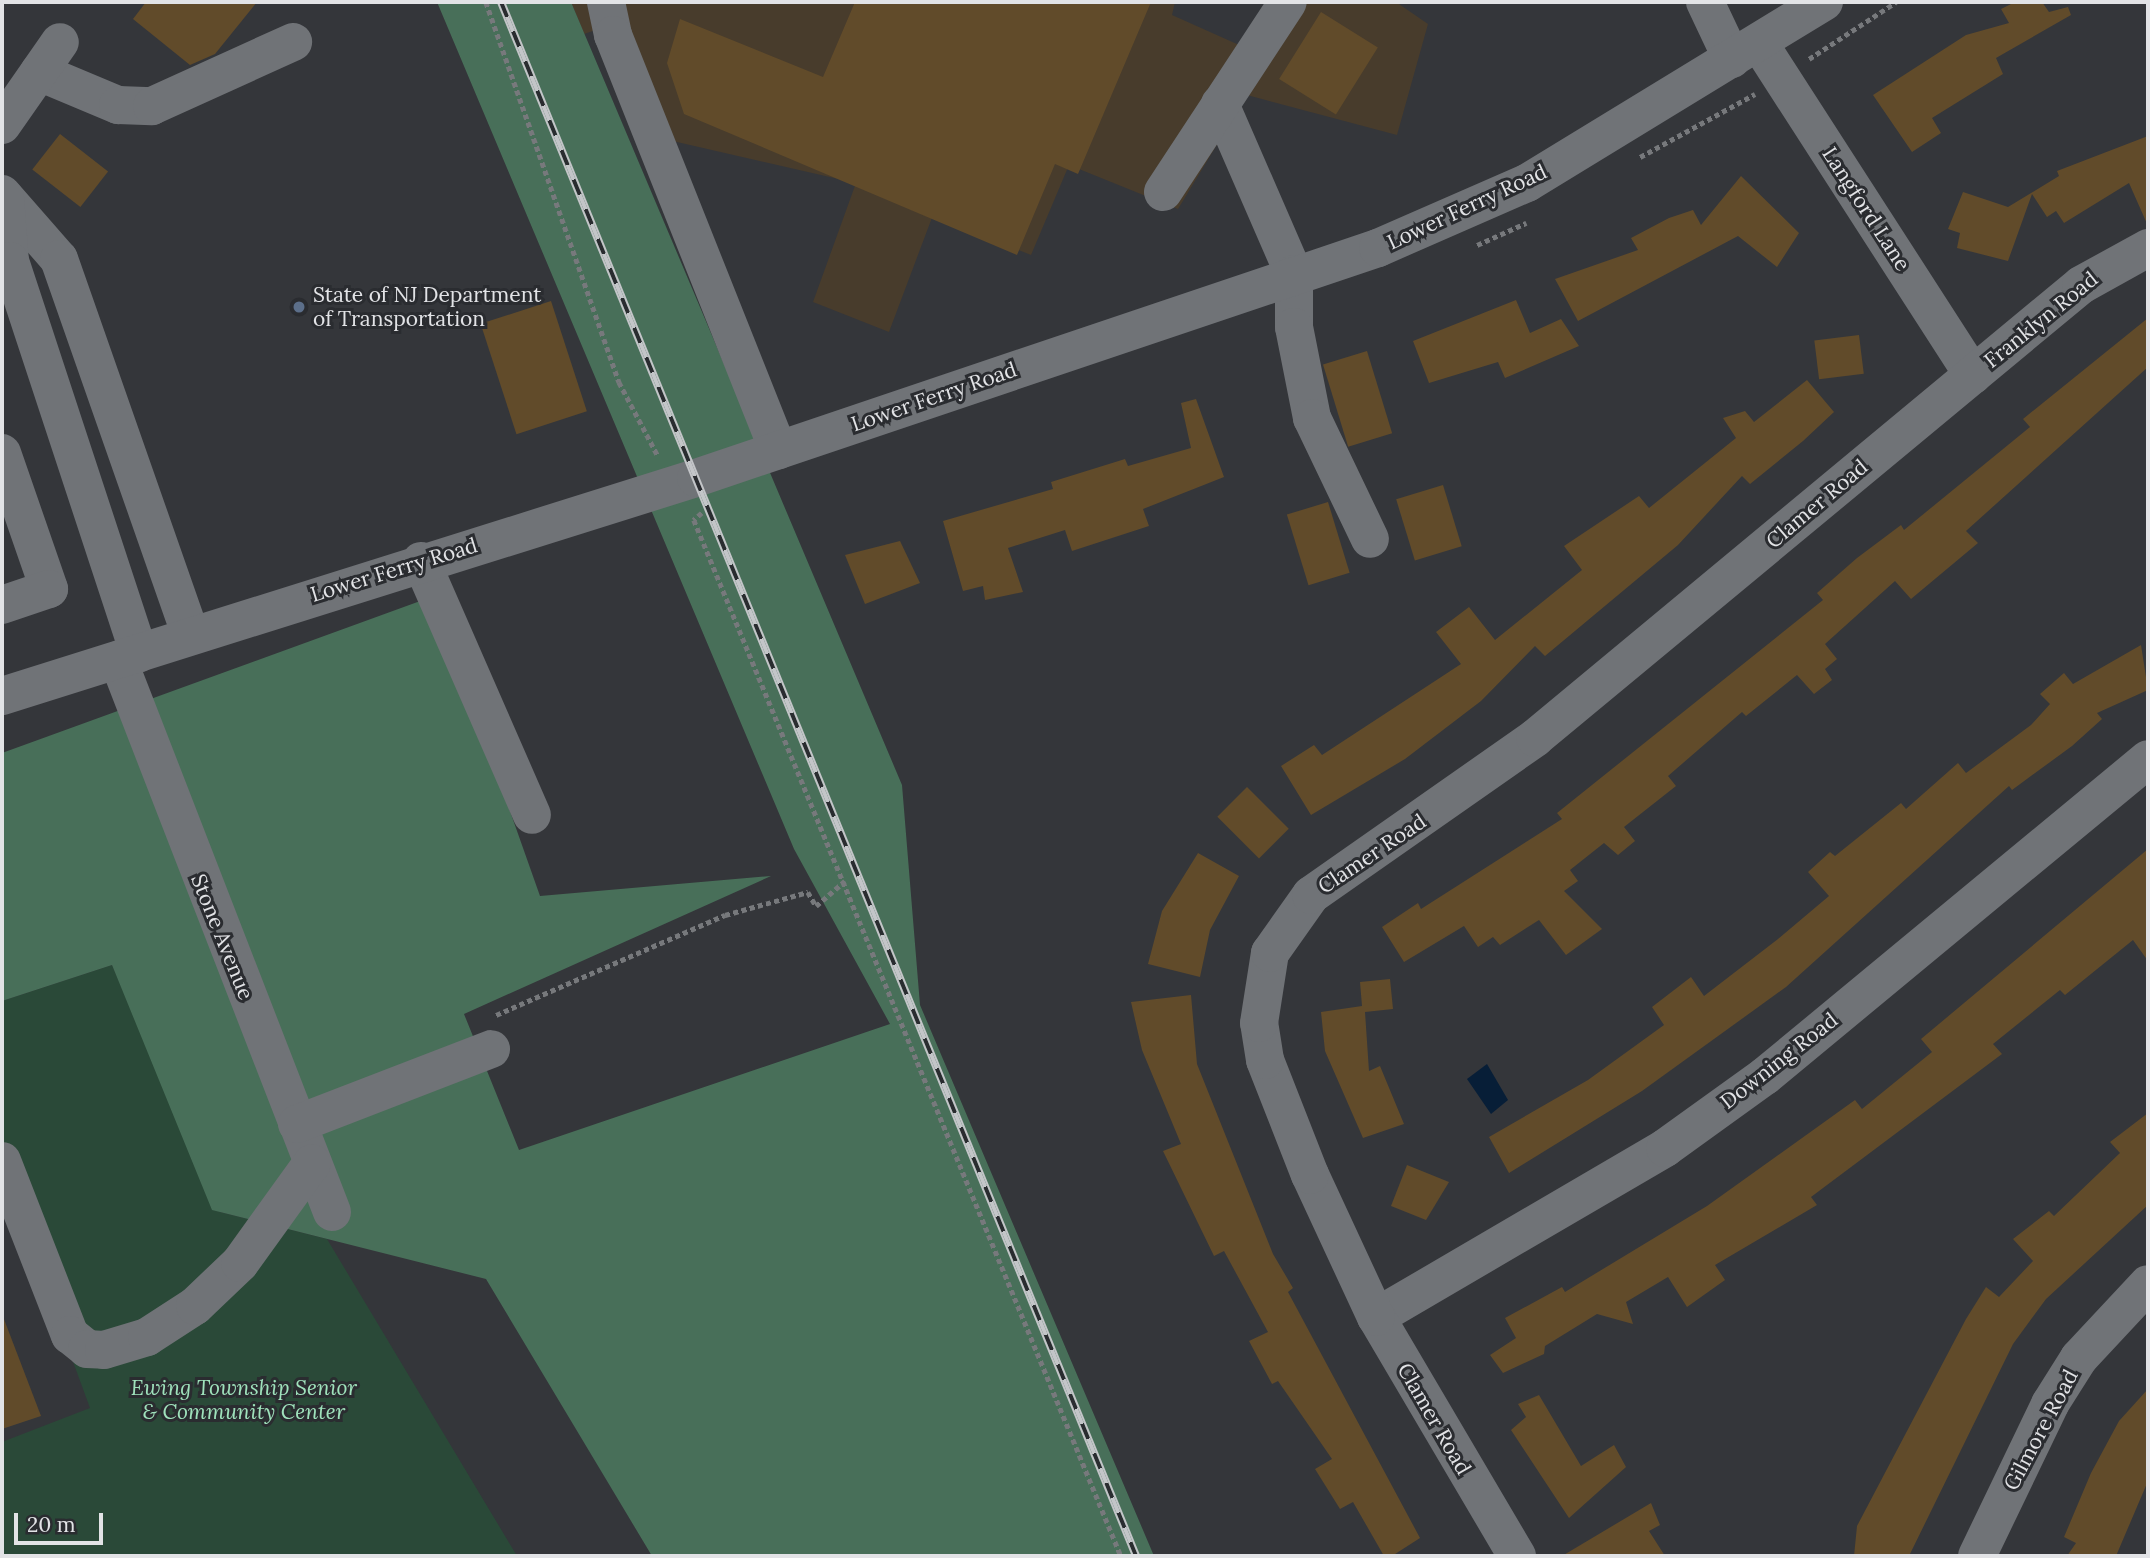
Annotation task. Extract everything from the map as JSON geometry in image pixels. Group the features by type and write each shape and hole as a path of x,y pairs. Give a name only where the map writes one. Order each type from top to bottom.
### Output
{"street":[{"path":"606,2 613,35 778,450"},
{"path":"1163,192 1288,2"},
{"name":"Langford Lane","path":"1706,2 1745,51 1973,375"},
{"name":"Lower Ferry Road","path":"2,696 421,561 670,486 1390,243 1527,183 1824,2"},
{"path":"4,118 50,57 118,104 152,106 293,41"},
{"path":"1220,104 1294,274 1294,327 1312,418 1370,539"},
{"path":"3,196 59,259 190,634"},
{"name":"Stone Avenue","path":"3,196 10,261 128,657 297,1124 332,1212"},
{"name":"Franklyn Road","path":"1973,375 2081,285 2148,248"},
{"name":"Clamer Road","path":"1517,1556 1376,1317 1265,1060 1261,989 1288,920 1338,874 1535,738 1973,375"},
{"path":"2,453 49,589 2,605"},
{"path":"421,561 532,815"},
{"name":"Downing Road","path":"1376,1317 1630,1169 1754,1084 2148,759"},
{"path":"297,1124 486,1036"},
{"path":"2,1161 70,1335 87,1349 104,1350 147,1337 195,1306 240,1263 312,1163"},
{"name":"Gilmore Road","path":"1977,1556 2050,1404 2080,1358 2148,1284"}],"path":[{"path":"486,2 619,382 670,486"},
{"path":"707,507 694,520 1121,1556"},
{"path":"486,1036 725,915 808,892 816,906 845,881"}],"shaded area":[{"path":"571,2 1175,2 1172,15 1257,53 1284,2 1396,2 1428,24 1397,135 1247,95 1178,209 1069,165 1031,255 933,215 889,332 813,302 856,183 664,139 619,22 584,34"}],"green space":[{"path":"437,2 571,2 902,785 920,1005 1154,1556 652,1556 486,1279 212,1210 112,965 2,1001 2,753 434,596 540,896 771,876 464,1014 519,1150 890,1024 794,849"},
{"name":"Ewing Township Senior & Community Center","path":"112,965 220,1212 327,1239 517,1556 2,1556 2,1442 90,1408 2,1168 2,1001"}],"water":[{"path":"1487,1064 1508,1100 1491,1114 1467,1079"}],"building":[{"path":"146,2 257,2 215,54 190,65 133,19"},
{"path":"855,2 1151,2 1078,174 1055,164 1017,255 684,114 667,63 680,19 823,77"},
{"path":"2015,2 2042,2 2049,12 2068,7 2071,15 1996,58 2003,74 1932,118 1941,133 1912,152 1873,95 1966,35 2009,23 2001,9"},
{"path":"1321,12 1378,48 1336,115 1279,79"},
{"path":"60,134 108,172 80,207 32,169"},
{"path":"2148,136 2148,226 2129,183 2064,223 2056,211 2047,217 2032,194 2008,261 1957,248 1960,233 1948,229 1963,192 2008,207 2059,176 2057,171"},
{"path":"1741,176 1799,233 1777,267 1738,236 1578,321 1555,279 1638,250 1631,238 1669,218 1693,210 1701,225"},
{"path":"1516,300 1530,333 1561,319 1579,346 1505,378 1498,362 1429,383 1413,341"},
{"path":"551,301 587,411 516,434 481,324"},
{"path":"2148,318 2148,367 1966,531 1978,543 1911,599 1895,581 1825,644 1837,659 1825,669 1832,680 1814,694 1797,675 1746,716 1742,712 1668,776 1676,786 1624,827 1635,841 1618,855 1604,843 1570,870 1578,881 1564,891 1602,929 1566,955 1539,920 1500,945 1493,937 1478,947 1464,926 1404,962 1382,927 1418,903 1421,909 1562,819 1557,813 1823,600 1817,593 1857,558 1901,525 1904,530 2030,427 2023,419"},
{"path":"1859,335 1864,374 1819,379 1814,340"},
{"path":"1367,351 1392,433 1348,447 1323,364"},
{"path":"1807,380 1834,412 1803,441 1750,484 1742,476 1678,545 1545,656 1535,646 1481,701 1405,759 1311,815 1281,766 1314,745 1322,755 1461,664 1436,632 1469,607 1495,640 1582,570 1564,546 1639,496 1649,508 1736,438 1723,418 1745,411 1754,422"},
{"path":"1196,399 1224,477 1143,509 1149,526 1072,551 1065,530 1008,548 1023,592 985,600 983,586 963,591 943,521 1053,489 1051,482 1125,459 1128,466 1191,448 1181,403"},
{"path":"1443,485 1462,546 1415,561 1396,499"},
{"path":"1328,502 1350,573 1309,585 1287,515"},
{"path":"900,541 920,583 865,604 845,555"},
{"path":"2141,645 2148,690 2097,713 2102,719 2072,746 2012,790 2009,786 1786,987 1642,1091 1509,1173 1489,1137 1588,1080 1664,1025 1652,1007 1691,977 1704,996 1778,939 1829,896 1808,872 1830,852 1835,856 1901,803 1906,809 1958,763 1966,773 2031,725 2050,704 2040,694 2064,673 2073,684"},
{"path":"1247,787 1289,829 1259,858 1217,817"},
{"path":"2148,849 2148,961 2133,940 2065,995 2060,990 1993,1044 2002,1054 1811,1197 1817,1205 1715,1265 1725,1280 1687,1307 1668,1277 1626,1302 1633,1324 1597,1314 1545,1346 1544,1354 1503,1373 1490,1355 1516,1338 1505,1318 1562,1287 1565,1292 1707,1206 1855,1100 1862,1109 1932,1052 1921,1039"},
{"path":"1198,853 1239,876 1210,930 1200,977 1148,964 1162,911"},
{"path":"1390,979 1393,1009 1365,1012 1369,1071 1380,1066 1404,1124 1363,1138 1325,1051 1321,1012 1362,1006 1360,982"},
{"path":"1191,995 1197,1064 1273,1254 1293,1288 1288,1292 1420,1538 1392,1556 1384,1556 1353,1502 1340,1509 1315,1469 1332,1459 1278,1381 1272,1384 1249,1341 1268,1332 1224,1251 1214,1256 1163,1151 1181,1144 1142,1050 1131,1002"},
{"path":"2148,1113 2148,1205 2046,1299 2013,1344 1909,1556 1854,1556 1857,1526 1966,1319 1986,1287 1999,1297 2033,1261 2013,1239 2049,1211 2054,1216 2120,1153 2110,1142"},
{"path":"1407,1165 1449,1182 1426,1220 1391,1206"},
{"path":"2,1314 41,1416 2,1429"},
{"path":"2148,1389 2148,1481 2116,1556 2067,1556 2076,1543 2064,1537 2091,1473 2119,1421"},
{"path":"1539,1395 1581,1466 1614,1445 1626,1467 1569,1518 1511,1430 1526,1417 1518,1404"},
{"path":"1651,1503 1660,1525 1649,1531 1665,1556 1562,1556"}],"railway":[{"path":"501,2 1136,1556"}],"place":[{"name":"State of NJ Department of Transportation","path":"299,307"}]}
